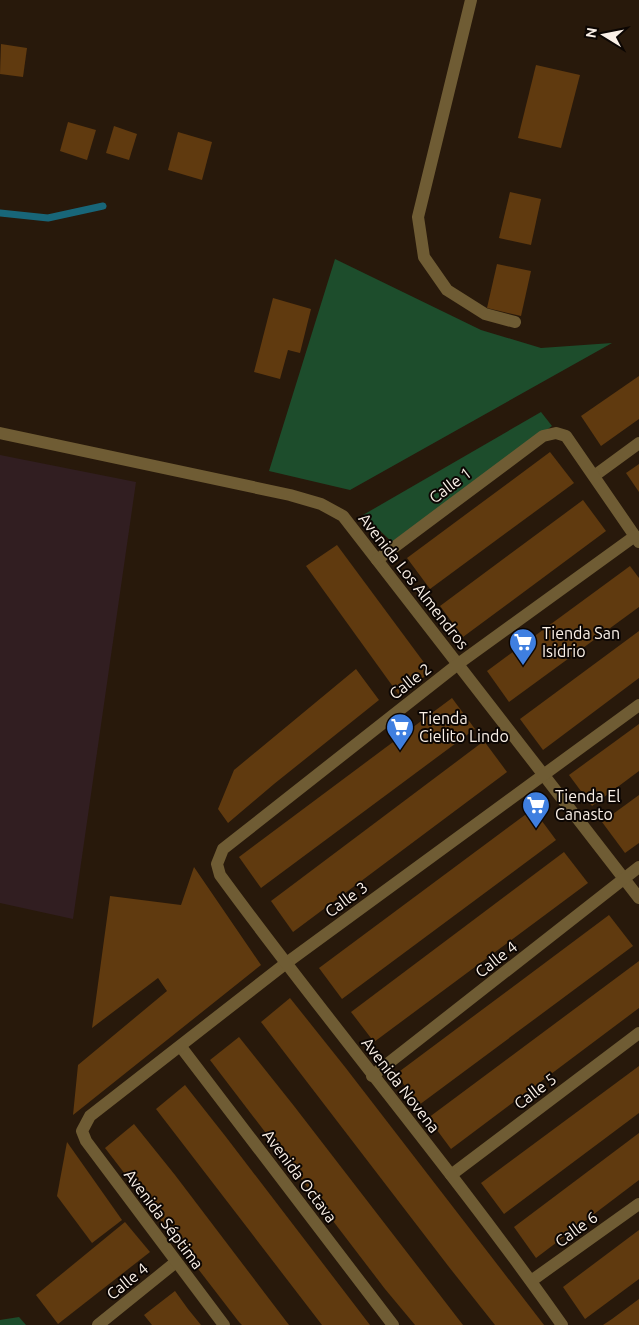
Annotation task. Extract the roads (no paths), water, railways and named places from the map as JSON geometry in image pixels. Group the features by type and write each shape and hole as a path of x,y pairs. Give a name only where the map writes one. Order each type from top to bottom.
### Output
{"street":[{"path":"471,0 418,217 424,257 447,290 485,314 514,322"},
{"name":"Avenida Los Almendros","path":"0,433 290,495 321,504 343,516 639,898"},
{"name":"Calle 1","path":"377,560 543,436 556,433 566,436 594,476"},
{"path":"637,539 594,476 639,443"},
{"name":"Calle 2","path":"217,864 224,849 458,664 637,539"},
{"name":"Calle 3","path":"82,1131 90,1116 181,1047 285,964 639,705"},
{"name":"Avenida Novena","path":"217,864 220,874 285,964 451,1175 562,1325"},
{"name":"Calle 4","path":"372,1076 639,867"},
{"name":"Calle 5","path":"451,1175 639,1033"},
{"name":"Avenida Octava","path":"181,1047 393,1325"},
{"name":"Avenida Séptima","path":"82,1131 86,1142 224,1325"},
{"name":"Calle 6","path":"531,1281 639,1204"},
{"name":"Calle 4","path":"98,1325 176,1262"}],"waterway":[{"path":"0,213 48,218 103,206"}],"place":[{"name":"Tienda San Isidrio","path":"523,666"},
{"name":"Tienda Cielito Lindo","path":"400,751"},
{"name":"Tienda El Canasto","path":"536,829"}]}
